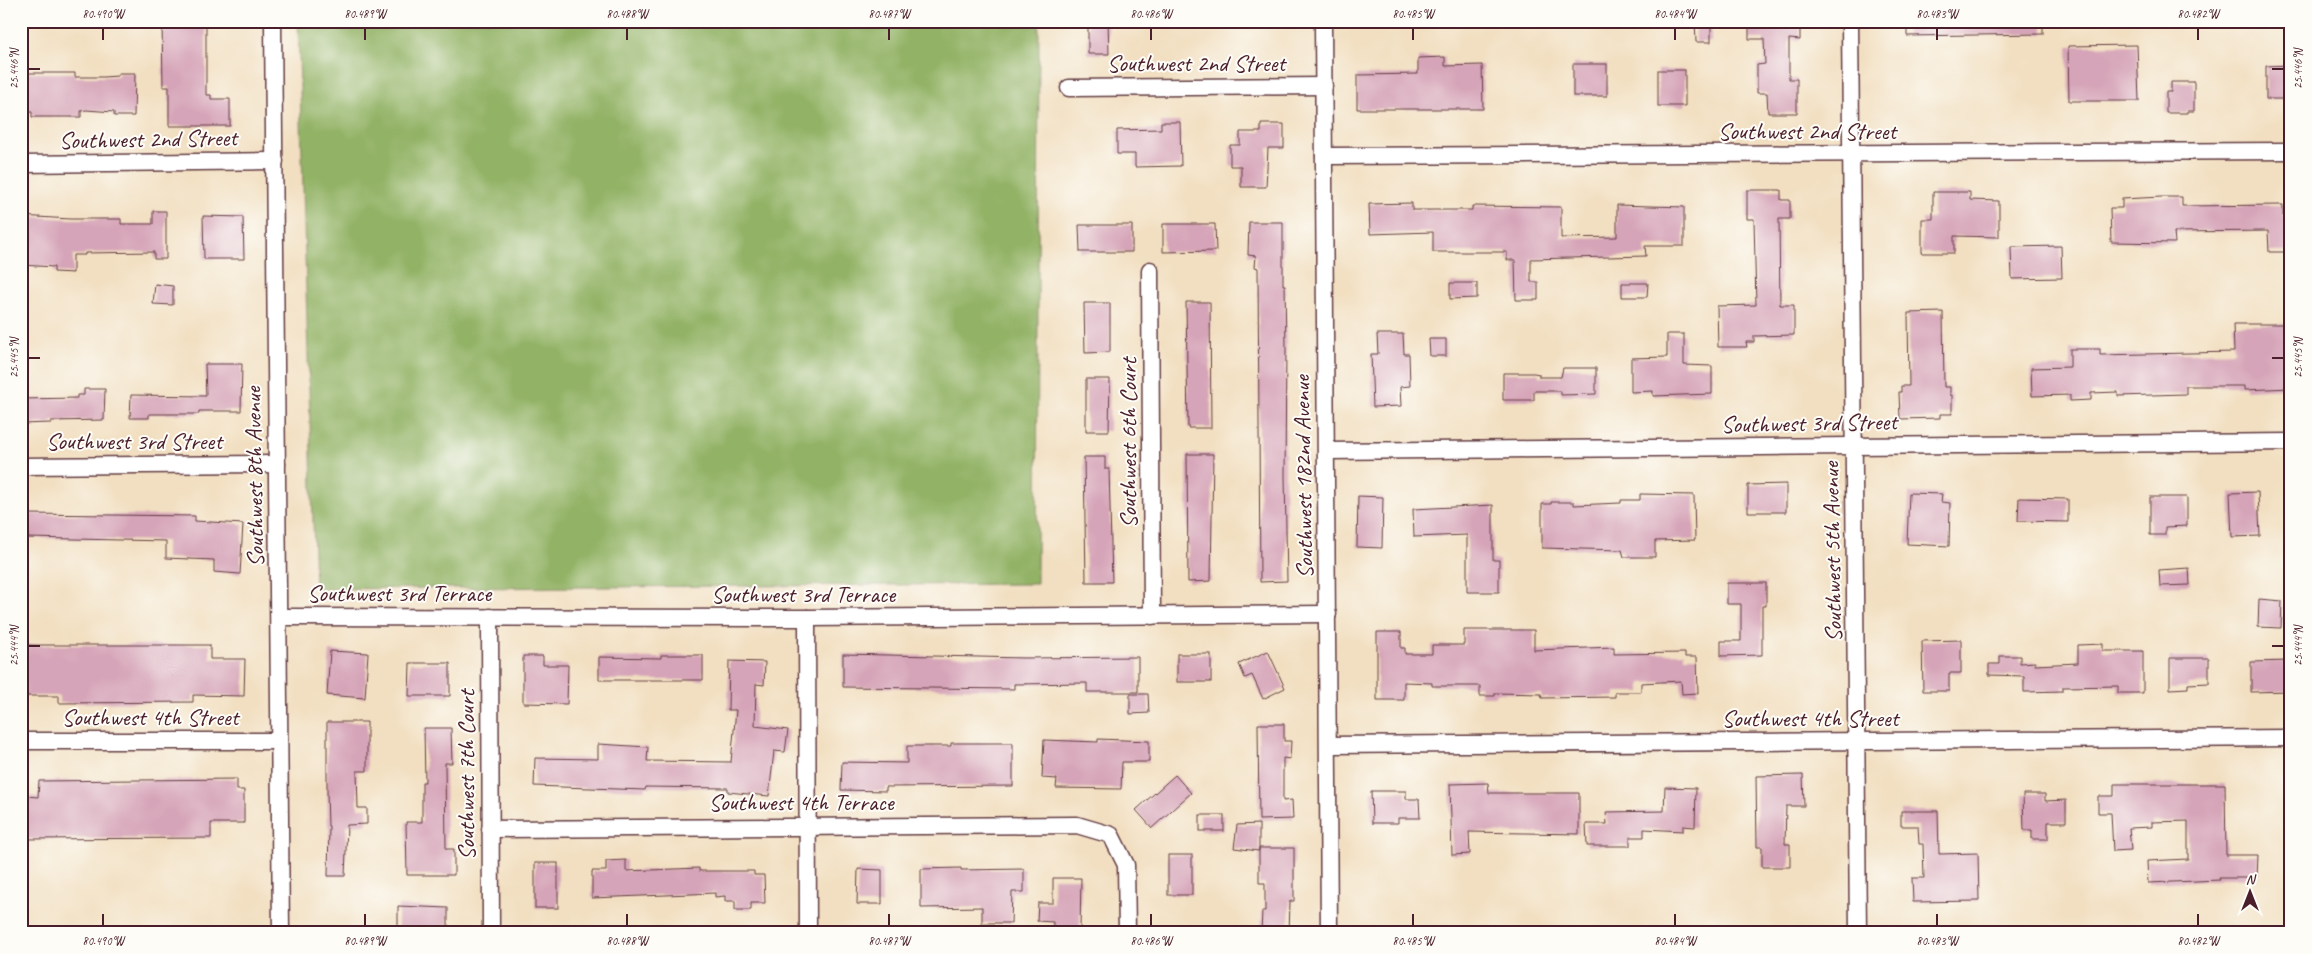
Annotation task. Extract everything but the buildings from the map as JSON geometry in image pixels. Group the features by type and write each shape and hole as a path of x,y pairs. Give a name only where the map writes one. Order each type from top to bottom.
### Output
{"street":[{"name":"Southwest 8th Avenue","path":"272,21 275,161 281,933"},
{"name":"Southwest 182nd Avenue","path":"1323,21 1329,933"},
{"name":"Southwest 5th Avenue","path":"1850,21 1858,933"},
{"name":"Southwest 2nd Street","path":"1069,88 1324,86"},
{"name":"Southwest 2nd Street","path":"1324,156 2291,151"},
{"name":"Southwest 2nd Street","path":"21,164 275,161"},
{"name":"Southwest 6th Court","path":"1150,270 1152,616"},
{"name":"Southwest 3rd Street","path":"1327,451 2291,442"},
{"name":"Southwest 3rd Street","path":"21,466 277,464"},
{"name":"Southwest 3rd Terrace","path":"279,617 807,618 1328,614"},
{"name":"Southwest 7th Court","path":"490,617 491,933"},
{"path":"807,618 808,933"},
{"name":"Southwest 4th Street","path":"1329,745 2291,738"},
{"name":"Southwest 4th Street","path":"21,741 280,741"},
{"name":"Southwest 4th Terrace","path":"490,828 1077,825 1111,835 1126,865 1127,933"}],"green space":[{"path":"298,21 1039,21 1037,584 315,589"}]}
